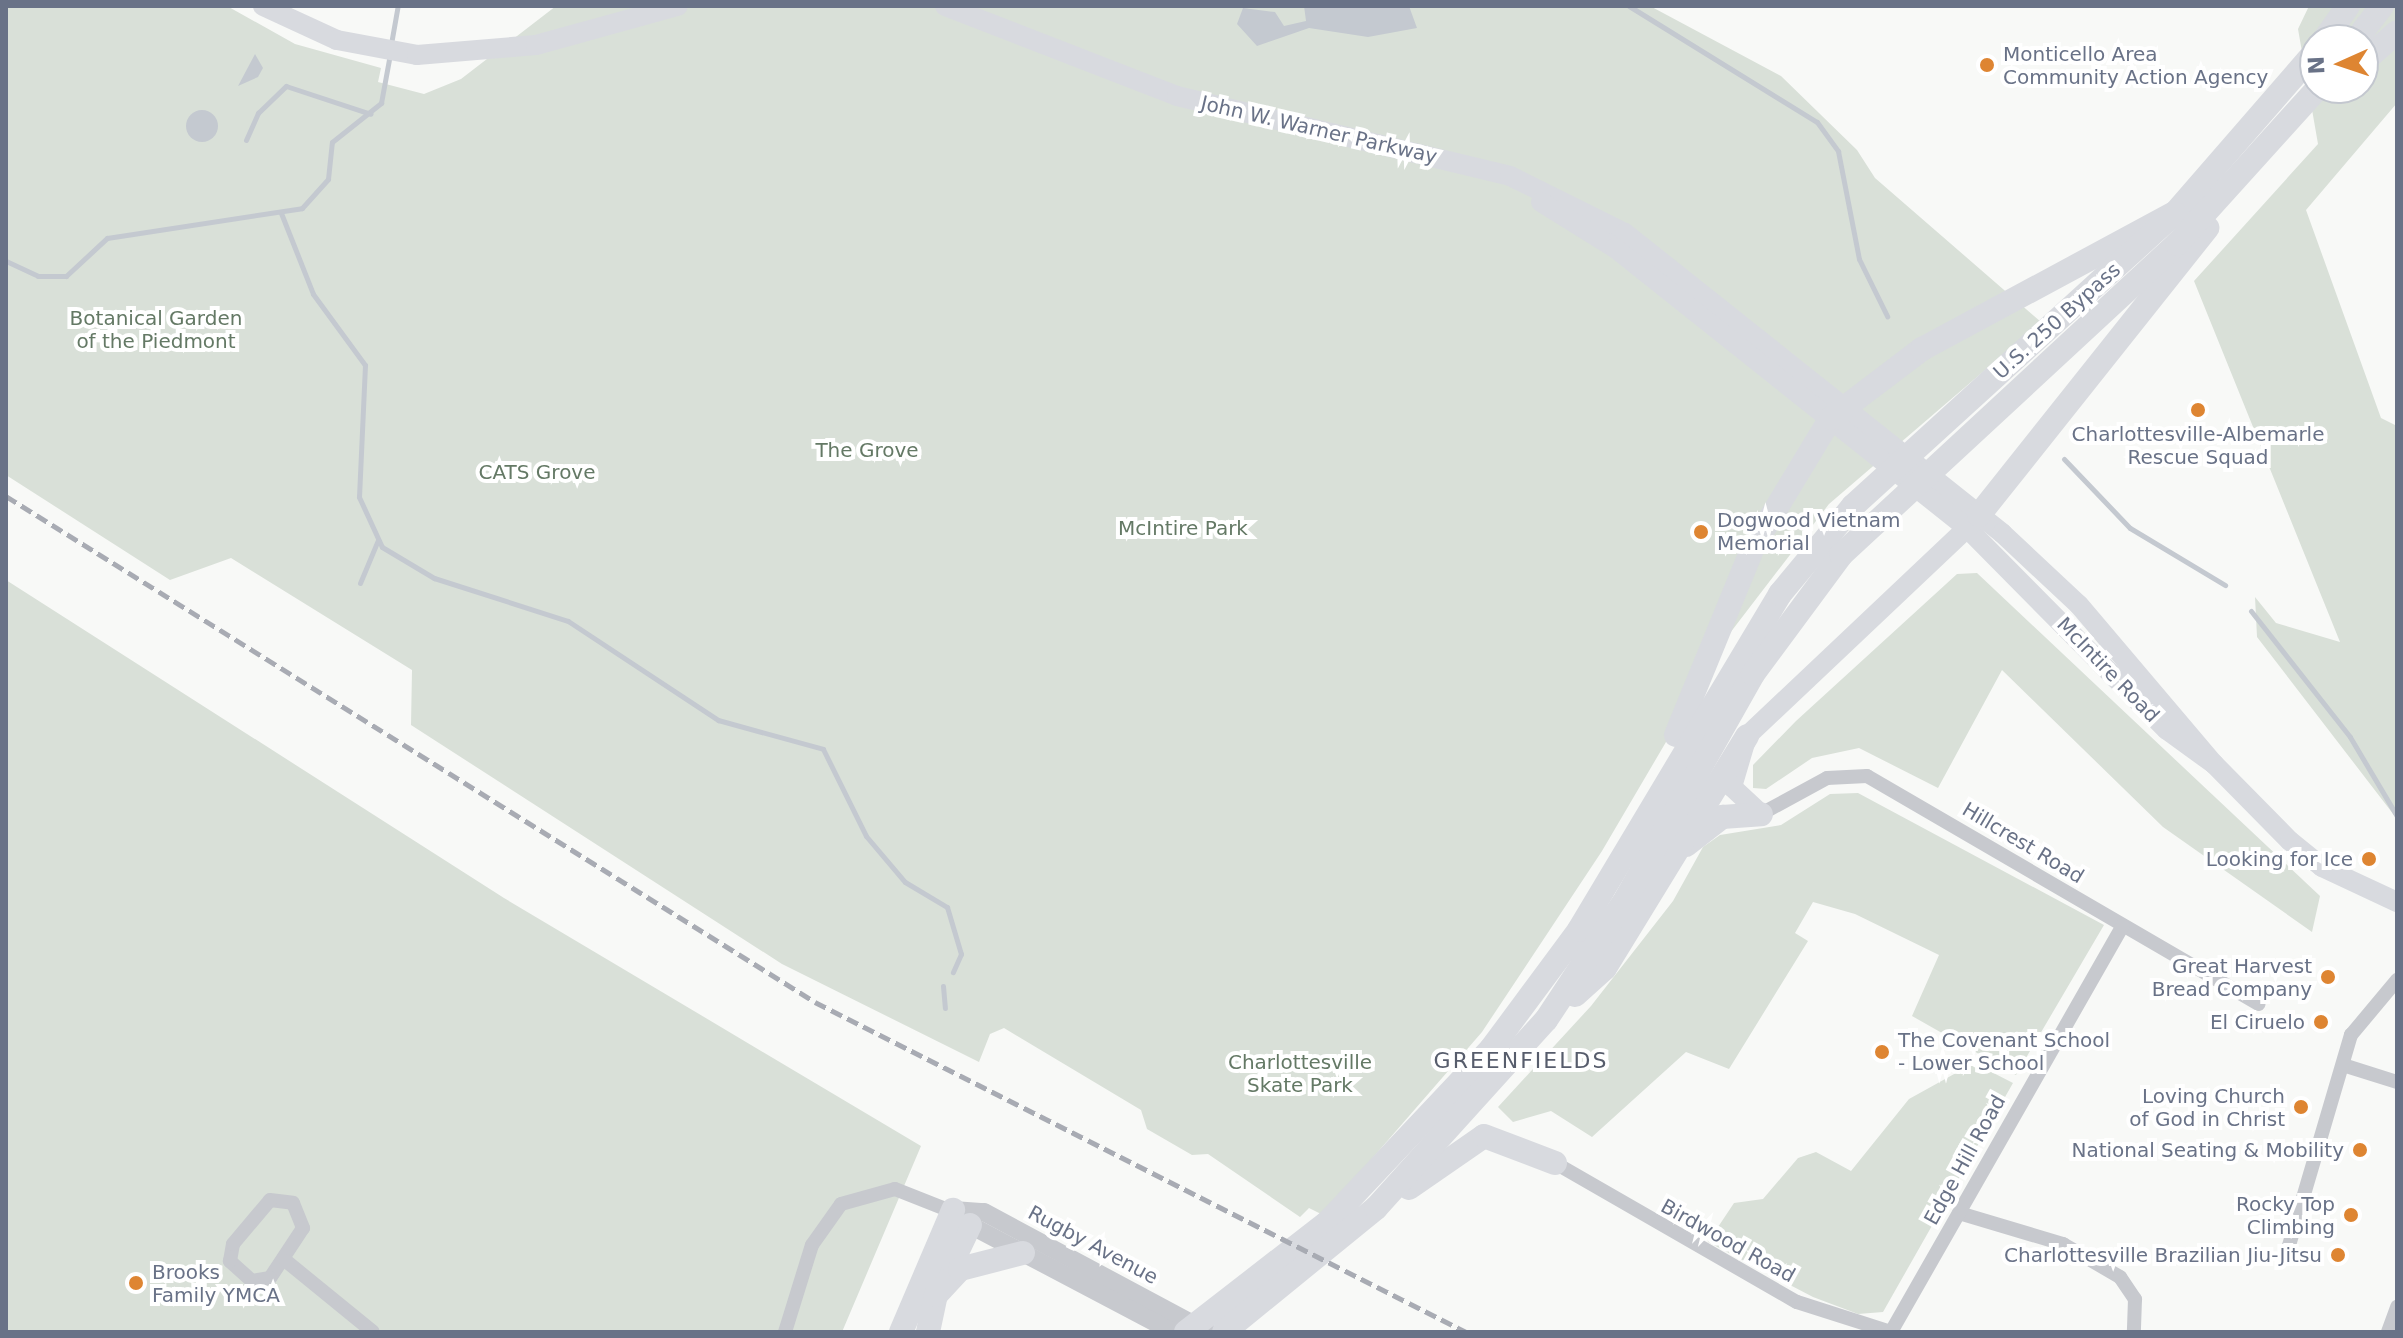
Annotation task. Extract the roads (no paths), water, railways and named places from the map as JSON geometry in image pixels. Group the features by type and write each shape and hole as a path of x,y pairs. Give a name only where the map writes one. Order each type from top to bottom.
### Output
{"highway":[{"path":"2335,24 2348,6"},
{"path":"2368,24 2382,6"},
{"path":"2379,48 2397,32"},
{"path":"1659,789 1754,545 1838,412 1922,349 2175,213 2299,69"},
{"path":"1224,1332 1255,1310 1338,1229 1530,1000 1780,594 1946,435 2138,281 2244,173 2305,104"},
{"path":"2275,139 2315,104"},
{"path":"1973,521 2188,257 2244,173"},
{"name":"U.S. 250 Bypass","path":"1946,435 2175,213"},
{"path":"1546,1020 1684,795 1753,674 1863,513"},
{"path":"1376,1208 1546,1020 1605,968 1747,736"},
{"path":"1657,881 1708,824 1761,814"},
{"path":"1186,1332 1338,1229 1376,1208 1484,1136 1555,1163"},
{"path":"928,1332 936,1295 962,1217"},
{"path":"901,1332 962,1217"},
{"path":"936,1295 977,1261 1023,1253"}],"main road":[{"path":"263,6 309,30 371,48 417,55 536,45 678,6"},
{"name":"John W. Warner Parkway","path":"945,6 1177,96 1470,166 1538,186 1652,250 1838,412 2079,605 2214,764 2322,867 2397,902"},
{"path":"1761,814 1732,787 1747,736 1973,521"}],"street":[{"name":"Hillcrest Road","path":"1761,814 1827,778 1867,776 2258,1004"},
{"name":"Edge Hill Road","path":"1891,1332 2123,925"},
{"path":"2285,1259 2351,1035 2397,980"},
{"path":"2343,1065 2397,1082"},
{"name":"Birdwood Road","path":"1555,1163 1797,1302 1891,1332"},
{"path":"785,1332 812,1245 832,1210 895,1189 962,1217"},
{"path":"270,1200 293,1203 300,1215 298,1242 286,1261 270,1278 252,1281 230,1261 251,1214 270,1200"},
{"name":"Rugby Avenue","path":"962,1217 984,1212 1208,1332"},
{"path":"1959,1213 2063,1244 2120,1277 2135,1299 2134,1332"},
{"name":"Rugby Avenue","path":"962,1217 1023,1253 1173,1332"},
{"path":"286,1261 373,1332"},
{"path":"2388,1332 2397,1307"}],"waterway":[{"path":"391,44 398,6"},
{"path":"1629,6 1817,122 1838,151 1859,259 1887,316"},
{"path":"6,261 38,276 66,276 107,238 302,208 328,179 332,142 381,103 390,54"},
{"path":"246,140 258,113 286,86 371,114"},
{"path":"281,213 313,294 365,365 359,497 382,547 434,578 568,621 718,720 823,749 866,836 905,882 947,907 961,954 953,972"},
{"path":"2064,459 2130,528 2225,585"},
{"path":"360,583 378,540"},
{"path":"2251,611 2350,737 2397,816"},
{"path":"943,986 945,1008"}],"railway":[{"path":"6,496 815,1002 1466,1332"}],"place":[{"name":"Monticello Area Community Action Agency","path":"1987,65"},
{"name":"Charlottesville-Albemarle Rescue Squad","path":"2198,410"},
{"name":"Dogwood Vietnam Memorial","path":"1701,532"},
{"name":"Looking for Ice","path":"2369,859"},
{"name":"Great Harvest Bread Company","path":"2328,977"},
{"name":"El Ciruelo","path":"2321,1022"},
{"name":"The Covenant School - Lower School","path":"1882,1052"},
{"name":"Loving Church of God in Christ","path":"2301,1107"},
{"name":"National Seating & Mobility","path":"2360,1150"},
{"name":"Rocky Top Climbing","path":"2351,1215"},
{"name":"Charlottesville Brazilian Jiu-Jitsu","path":"2338,1255"},
{"name":"Brooks Family YMCA","path":"136,1283"}],"district":[{"name":"GREENFIELDS","path":"1521,1061"}],"park label":[{"name":"Botanical Garden of the Piedmont","path":"156,330"},
{"name":"The Grove","path":"867,450"},
{"name":"CATS Grove","path":"537,472"},
{"name":"McIntire Park","path":"1183,528"},
{"name":"Charlottesville Skate Park","path":"1300,1074"}]}
